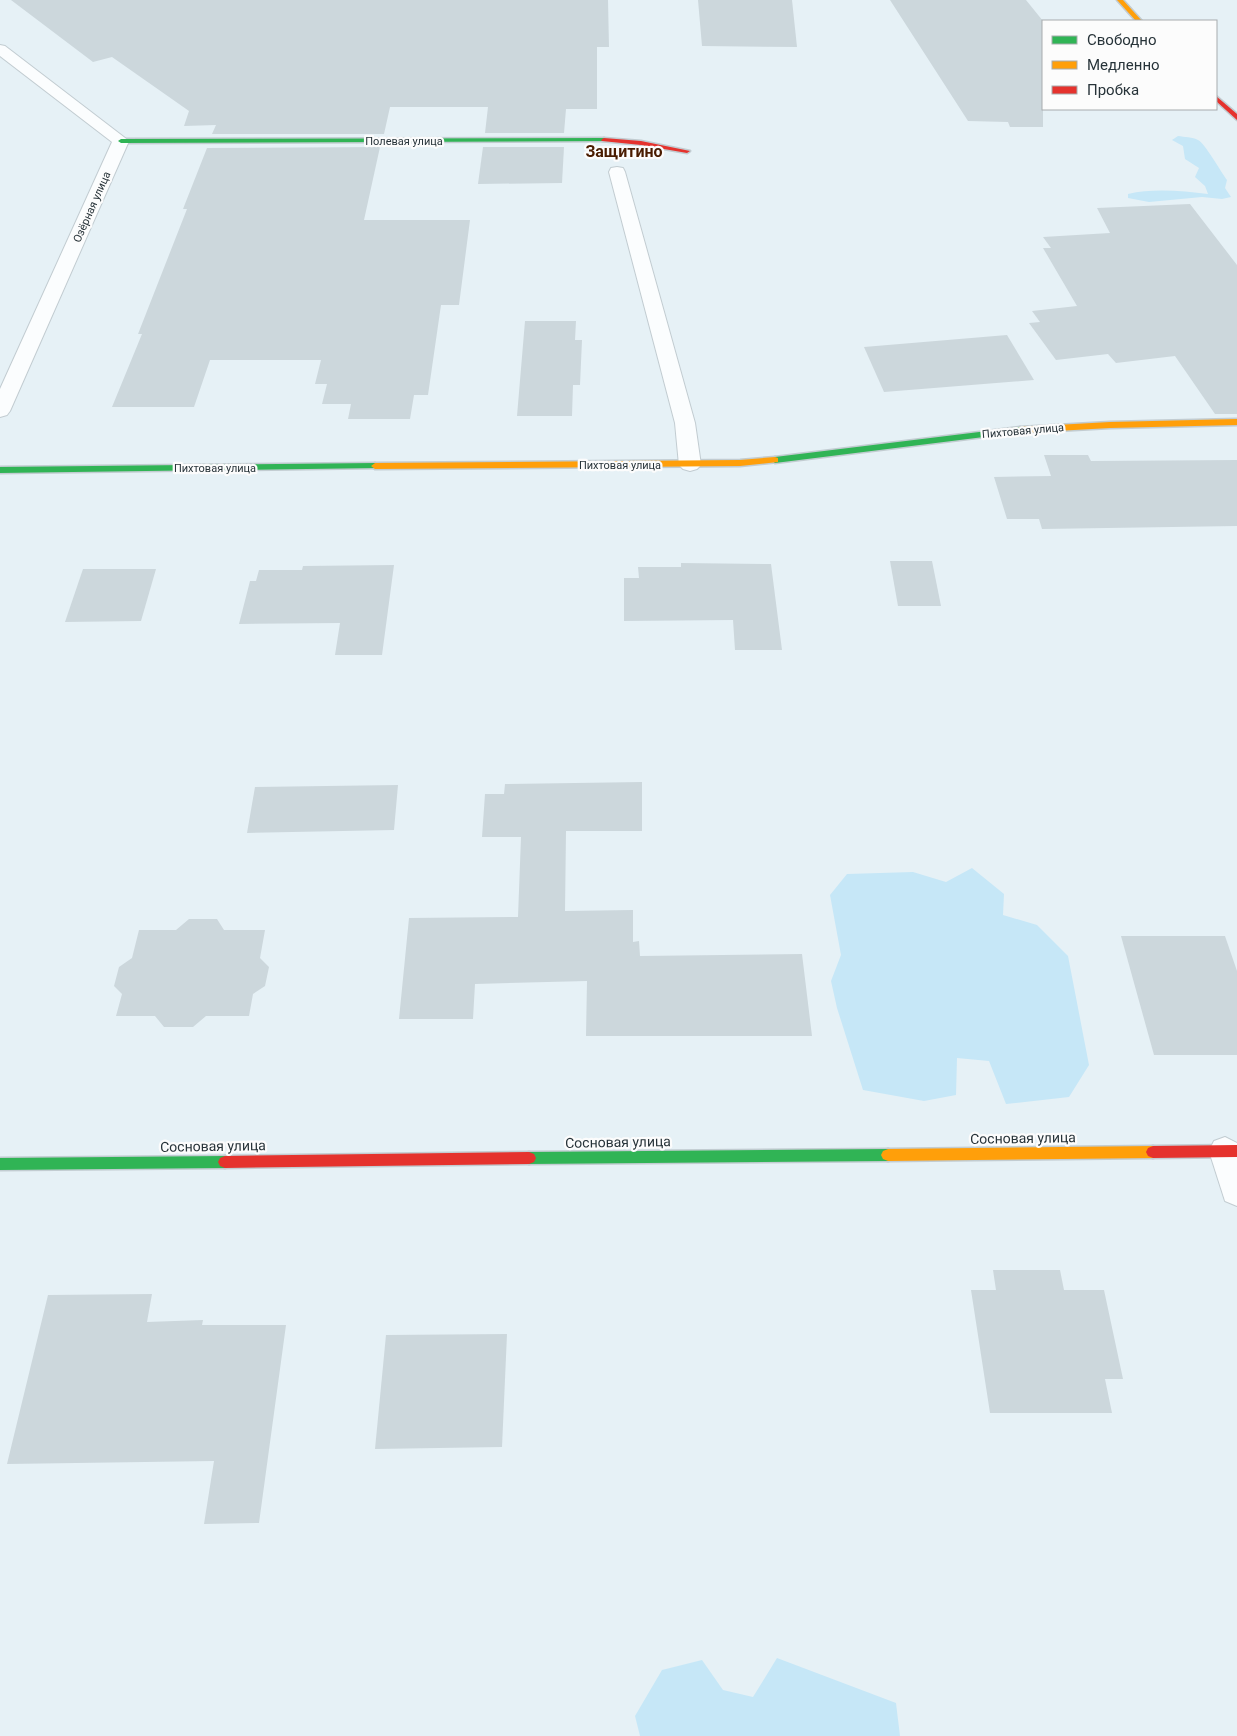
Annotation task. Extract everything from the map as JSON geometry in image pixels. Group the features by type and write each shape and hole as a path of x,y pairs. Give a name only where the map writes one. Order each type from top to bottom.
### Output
{"street":[{"path":"1120,0 1138,20"},
{"path":"0,49 121,142"},
{"path":"1217,99 1237,118"},
{"name":"Полевая улица","path":"121,142 602,140 641,143 687,151"},
{"name":"Озёрная улица","path":"0,411 121,142"},
{"path":"617,172 685,423 690,465"},
{"name":"Пихтовая улица","path":"0,470 690,465 784,460 1038,429 1237,422"},
{"path":"1231,1151 1237,1191"},
{"name":"Сосновая улица","path":"0,1164 1231,1151"}],"shaded area":[{"path":"1178,136 1196,139 1201,142 1227,180 1225,188 1231,197 1222,199 1202,197 1149,202 1128,198 1128,194 1148,191 1208,194 1205,186 1195,177 1199,168 1185,159 1183,146 1172,140"},
{"path":"972,868 1004,894 1003,915 1037,925 1068,956 1089,1065 1069,1097 1006,1104 989,1061 957,1058 956,1095 924,1101 863,1090 837,1008 831,981 841,955 830,895 847,874 913,872 946,882"},
{"path":"777,1658 896,1703 900,1736 640,1736 635,1716 662,1670 702,1660 723,1690 753,1697"}],"building":[{"path":"11,0 608,0 609,47 597,47 597,109 566,109 564,133 485,133 488,107 390,107 384,134 212,134 216,125 184,126 189,111 112,57 93,62"},
{"path":"698,0 792,0 797,47 702,46"},
{"path":"890,0 1026,0 1042,20 1043,127 1010,127 1008,122 968,121"},
{"path":"380,147 364,220 470,220 459,305 441,305 428,395 414,395 410,419 348,419 351,404 322,404 327,384 315,384 321,360 210,360 194,407 112,407 142,334 138,334 187,209 183,209 207,148"},
{"path":"483,147 564,147 562,183 478,184"},
{"path":"1190,204 1237,265 1237,414 1215,414 1175,356 1116,363 1108,354 1056,360 1029,323 1040,322 1032,311 1077,306 1043,248 1051,248 1043,237 1110,233 1097,208"},
{"path":"525,321 576,321 575,340 582,340 580,385 573,385 572,416 517,416"},
{"path":"1007,335 1034,380 884,392 864,347"},
{"path":"1044,455 1088,455 1091,461 1237,460 1237,526 1042,529 1039,519 1007,519 994,477 1051,476"},
{"path":"890,561 932,561 941,606 898,606"},
{"path":"681,563 771,564 782,650 735,650 733,620 624,621 624,578 639,578 638,567 681,567"},
{"path":"394,565 382,655 335,655 340,623 239,624 250,581 256,581 259,570 302,570 303,566"},
{"path":"83,569 156,569 141,621 65,622"},
{"path":"642,782 642,831 566,831 565,911 633,910 633,942 639,941 640,956 802,954 812,1036 586,1036 587,981 475,984 473,1019 399,1019 409,918 518,917 521,837 482,837 485,794 504,794 505,784"},
{"path":"398,785 394,830 247,833 255,787"},
{"path":"189,919 217,919 224,930 265,930 260,958 269,967 265,986 253,994 249,1016 206,1016 193,1027 164,1027 155,1016 116,1016 122,994 114,986 119,967 132,958 139,930 176,930"},
{"path":"1121,936 1225,936 1237,971 1237,1055 1154,1055"},
{"path":"993,1270 1060,1270 1064,1290 1104,1290 1123,1379 1105,1379 1112,1413 990,1413 971,1290 996,1290"},
{"path":"152,1294 147,1322 203,1320 202,1325 286,1325 259,1523 204,1524 214,1461 7,1464 48,1295"},
{"path":"507,1334 502,1447 375,1449 386,1335"}],"traffic: fast":[{"path":"121,141 604,140"},
{"path":"775,460 1020,430"},
{"path":"0,470 375,466"},
{"path":"529,1158 888,1155"},
{"path":"0,1164 225,1162"}],"traffic: slow":[{"path":"1120,0 1138,20"},
{"path":"1020,430 1110,425 1237,422"},
{"path":"375,466 740,463 775,460"},
{"path":"888,1155 1153,1152"}],"traffic: jam":[{"path":"1217,99 1237,118"},
{"path":"604,140 641,143 687,151"},
{"path":"1153,1152 1237,1151"},
{"path":"225,1162 529,1158"}],"district":[{"name":"Защитино","path":"624,151"}]}
